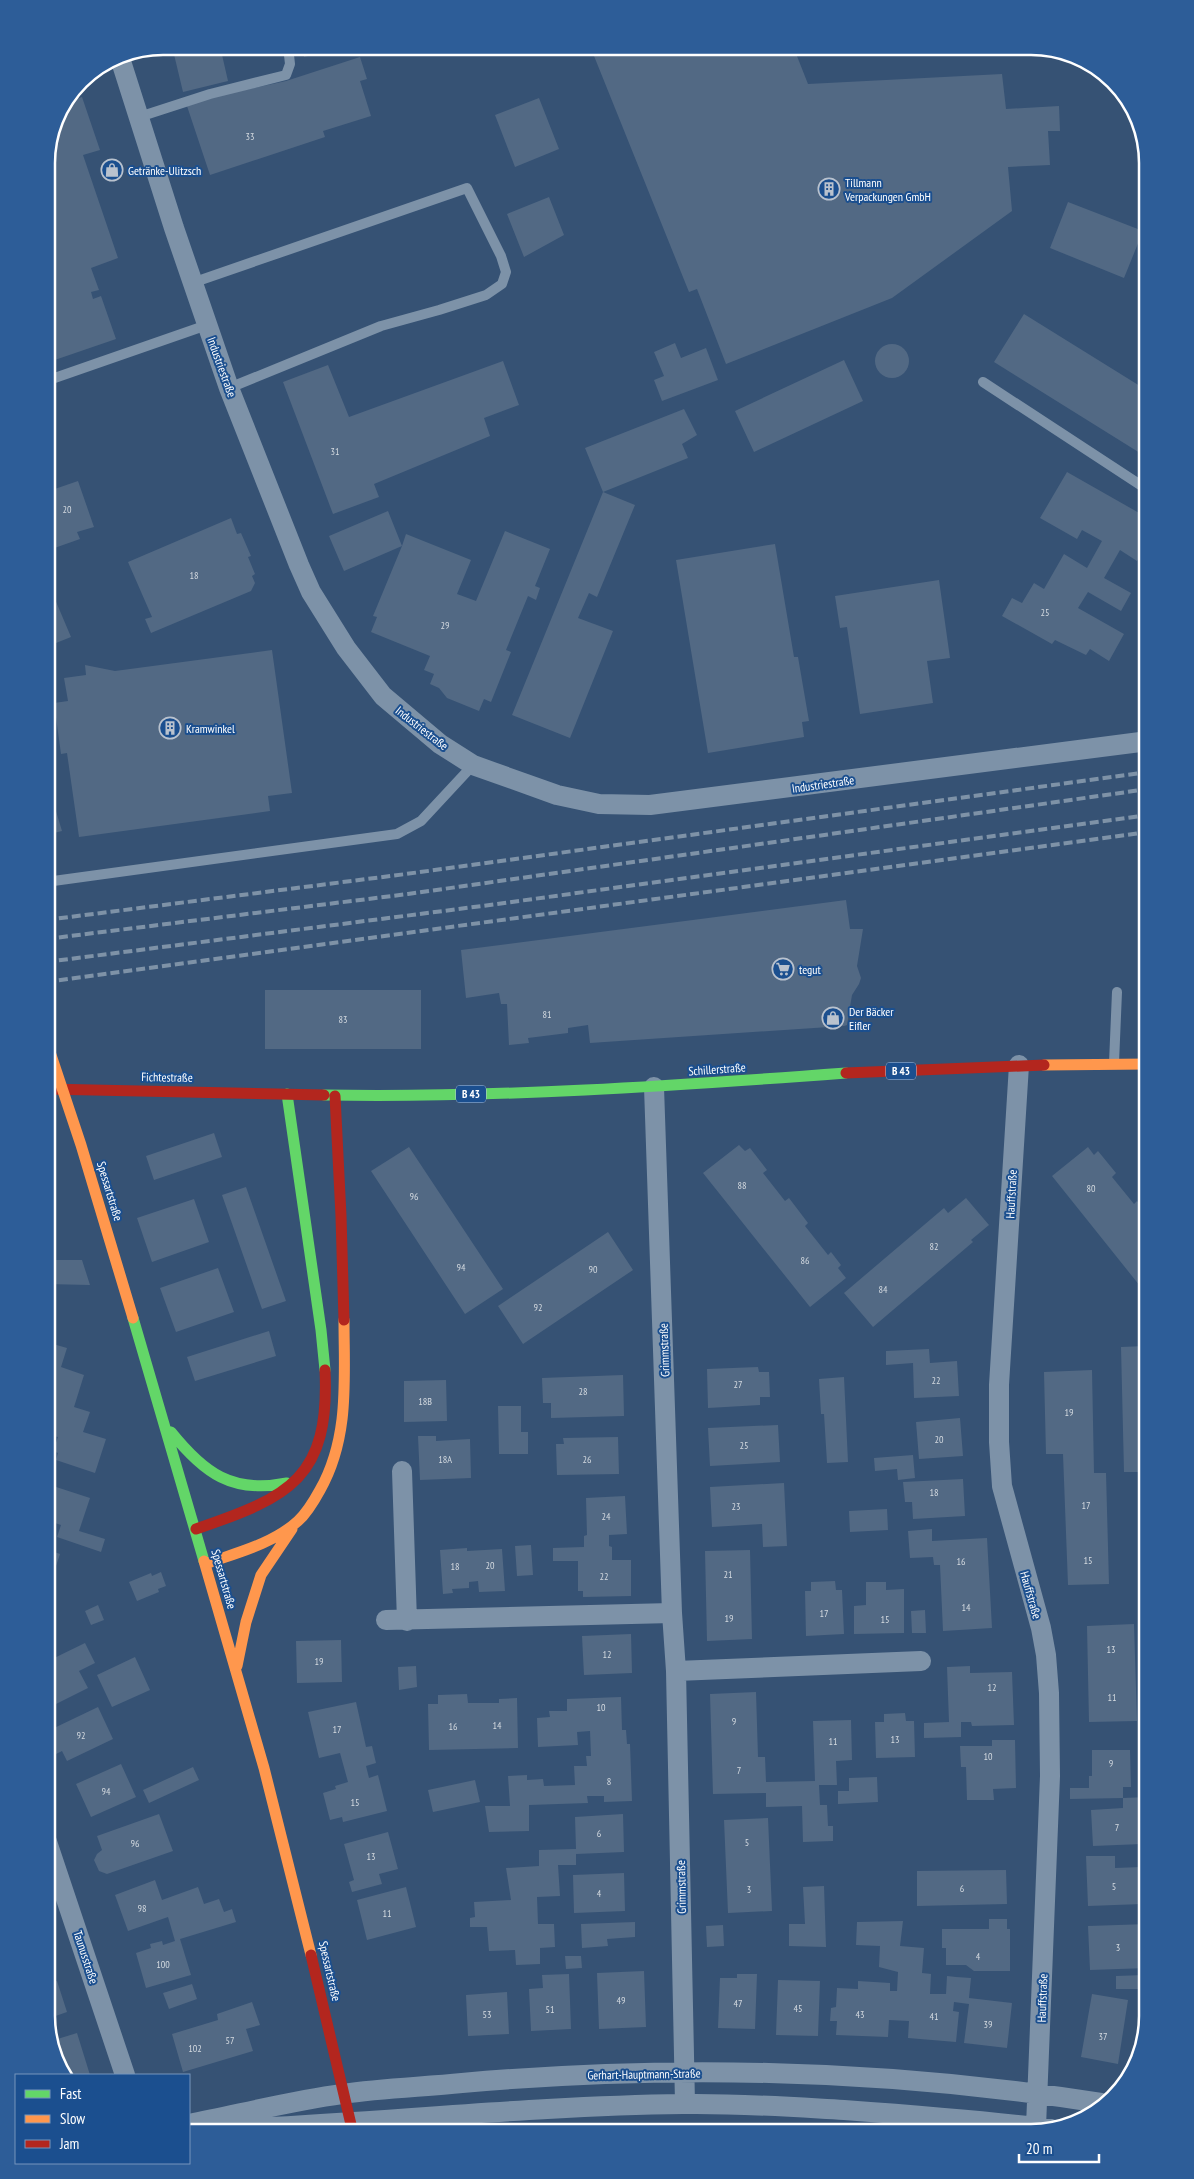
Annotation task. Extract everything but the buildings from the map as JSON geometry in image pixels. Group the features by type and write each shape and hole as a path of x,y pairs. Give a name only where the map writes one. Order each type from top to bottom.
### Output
{"main road":[{"name":"Schillerstraße","path":"287,1094 335,1096 490,1094 654,1087 1019,1065 1139,1064"},
{"name":"Spessartstraße","path":"55,1067 84,1154 236,1670 297,1893 351,2124"},
{"name":"Fichtestraße","path":"55,1089 287,1094"},
{"path":"196,1529 247,1510 288,1488 308,1465 324,1423 325,1391 321,1328 287,1094"},
{"path":"236,1670 246,1622 261,1575 316,1496 339,1447 345,1409 344,1318 335,1096"},
{"path":"163,1421 187,1454 210,1472 230,1481 261,1488 289,1483 299,1477"},
{"path":"205,1564 261,1543 299,1520"}],"street":[{"name":"Industriestraße","path":"122,64 192,283 229,388 299,565 328,621 383,696 440,744 473,765 557,795 599,804 650,806 1139,742"},
{"name":"Hauffstraße","path":"1019,1065 1000,1385 999,1442 1004,1496 1041,1628 1046,1655 1048,1683 1050,1776 1038,2093 1043,2123"},
{"name":"Grimmstraße","path":"654,1087 672,1613 676,1671 685,2104"},
{"path":"402,1471 407,1621"},
{"path":"386,1620 407,1621 672,1613"},
{"path":"676,1671 921,1661"},
{"name":"Taunusstraße","path":"55,1866 125,2074"},
{"name":"Gerhart-Hauptmann-Straße","path":"190,2124 283,2104 344,2094 536,2078 684,2072 843,2077 1038,2093 1097,2102"},
{"path":"388,2124 503,2111 685,2104 767,2106 981,2119 1016,2124"}],"lane":[{"path":"139,117 210,94 286,75 290,64 289,55"},
{"path":"192,283 467,188 501,256 506,272 502,284 486,295 381,326 229,388"},
{"path":"55,378 207,325"},
{"path":"983,382 1139,484"},
{"path":"55,881 397,834 421,821 473,765"},
{"path":"1114,1065 1117,992"}],"railway":[{"path":"55,919 406,874 1139,773"},
{"path":"55,938 408,894 1139,790"},
{"path":"55,961 482,906 1139,816"},
{"path":"55,981 1139,833"}],"traffic: fast":[{"path":"324,1095 520,1093 846,1073"},
{"path":"287,1094 325,1370"},
{"path":"133,1318 204,1561"},
{"path":"171,1432 195,1459 221,1477 235,1483 250,1485 268,1486 287,1483"}],"traffic: slow":[{"path":"1044,1065 1139,1064"},
{"path":"55,1067 81,1145 133,1318"},
{"path":"205,1564 254,1547 277,1536 301,1518 318,1494 330,1470 341,1428 344,1385 344,1320"},
{"path":"237,1666 246,1622 261,1575 292,1529"},
{"path":"204,1561 264,1768 311,1955"}],"traffic: jam":[{"path":"846,1073 1044,1065"},
{"path":"55,1089 324,1095"},
{"path":"335,1096 344,1320"},
{"path":"196,1529 257,1506 279,1493 298,1478 311,1459 320,1436 325,1407 325,1370"},
{"path":"311,1955 351,2124"}],"place":[{"name":"Getränke-Ulitzsch","path":"112,170"},
{"name":"Tillmann Verpackungen GmbH","path":"829,189"},
{"name":"Kramwinkel","path":"170,728"},
{"name":"tegut","path":"783,969"},
{"name":"Der Bäcker Eifler","path":"833,1018"}]}
